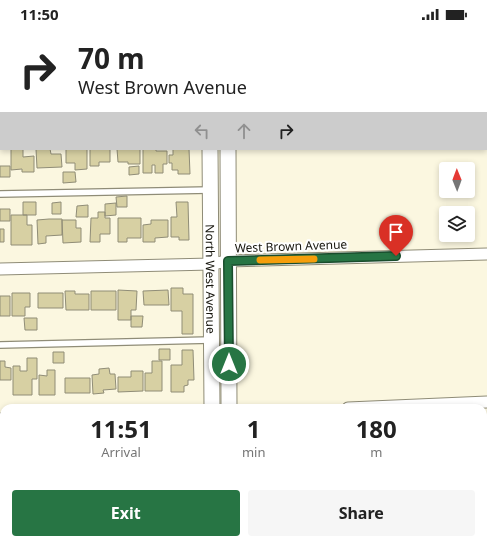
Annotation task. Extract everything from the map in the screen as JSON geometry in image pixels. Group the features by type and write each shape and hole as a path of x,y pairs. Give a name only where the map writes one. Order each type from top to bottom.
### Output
{"main road":[{"name":"North West Avenue","path":"210,150 212,404"},
{"name":"North West Avenue","path":"228,150 229,404"}],"street":[{"name":"West Brown Avenue","path":"0,269 211,264 228,261 487,254"},
{"path":"441,404 487,402"}],"lane":[{"path":"0,194 211,190"},
{"path":"0,345 212,340"}],"building":[{"path":"11,150 23,150 23,157 34,156 34,172 22,172 22,169 11,170"},
{"path":"36,150 50,150 51,154 61,154 62,167 37,168"},
{"path":"66,150 87,150 87,169 75,170 75,163 66,163"},
{"path":"90,150 110,150 110,162 99,162 99,166 90,166"},
{"path":"117,150 140,150 140,164 118,162"},
{"path":"143,150 167,151 167,164 163,164 163,173 155,173 155,165 152,165 152,173 143,173"},
{"path":"173,150 189,150 190,174 178,174 178,170 172,170 172,163 169,163 169,155 173,155"},
{"path":"0,166 10,166 10,177 0,177"},
{"path":"139,166 139,174 129,175 129,167"},
{"path":"63,172 75,172 76,182 63,183"},
{"path":"127,196 127,207 117,207 116,197"},
{"path":"23,202 36,202 36,215 23,215"},
{"path":"61,202 61,214 52,214 52,203"},
{"path":"176,202 188,202 189,240 179,240 179,237 171,237 171,217 177,217"},
{"path":"116,203 116,215 105,216 105,204"},
{"path":"88,205 88,217 76,217 77,206"},
{"path":"0,209 10,209 10,221 0,221"},
{"path":"98,212 105,212 105,218 110,218 110,234 100,234 100,242 90,242 91,218 98,218"},
{"path":"11,215 27,215 27,225 32,225 32,245 11,245"},
{"path":"118,218 141,218 141,238 127,238 127,242 118,242"},
{"path":"62,219 62,235 46,236 46,243 38,244 37,220"},
{"path":"62,220 76,220 76,228 81,228 81,242 63,243"},
{"path":"151,220 168,220 168,237 155,238 155,242 143,242 143,225 151,224"},
{"path":"0,229 4,229 4,242 0,242"},
{"path":"171,288 183,288 183,294 193,294 193,334 182,334 182,311 171,311"},
{"path":"118,290 137,291 136,310 131,310 131,320 118,320"},
{"path":"168,290 169,305 144,305 143,291"},
{"path":"65,291 75,291 75,294 89,294 89,310 66,310"},
{"path":"91,291 116,291 116,310 91,310"},
{"path":"12,293 30,293 30,307 25,307 25,316 12,316"},
{"path":"38,293 63,293 63,308 38,308"},
{"path":"0,296 10,296 10,316 0,316"},
{"path":"131,316 143,316 142,327 131,327"},
{"path":"24,318 37,318 37,330 25,330"},
{"path":"159,349 170,349 170,360 159,360"},
{"path":"182,350 193,350 194,380 188,380 188,385 184,386 184,392 171,392 171,365 182,365"},
{"path":"53,352 64,352 64,363 53,363"},
{"path":"27,358 37,358 37,379 32,379 32,395 13,395 13,366 20,366 20,371 27,371"},
{"path":"0,361 5,361 5,367 11,368 11,380 0,380"},
{"path":"152,361 162,361 162,391 145,391 145,373 152,373"},
{"path":"109,368 110,374 115,374 116,389 103,390 104,393 93,394 92,375 99,374 99,369"},
{"path":"47,370 55,370 55,395 39,395 39,375 47,376"},
{"path":"131,371 143,371 143,391 118,392 118,377 131,377"},
{"path":"65,378 90,378 90,393 65,393"}],"slow traffic":[{"path":"260,260 314,259"}],"route":[{"path":"229,364 228,261 396,256"}]}
